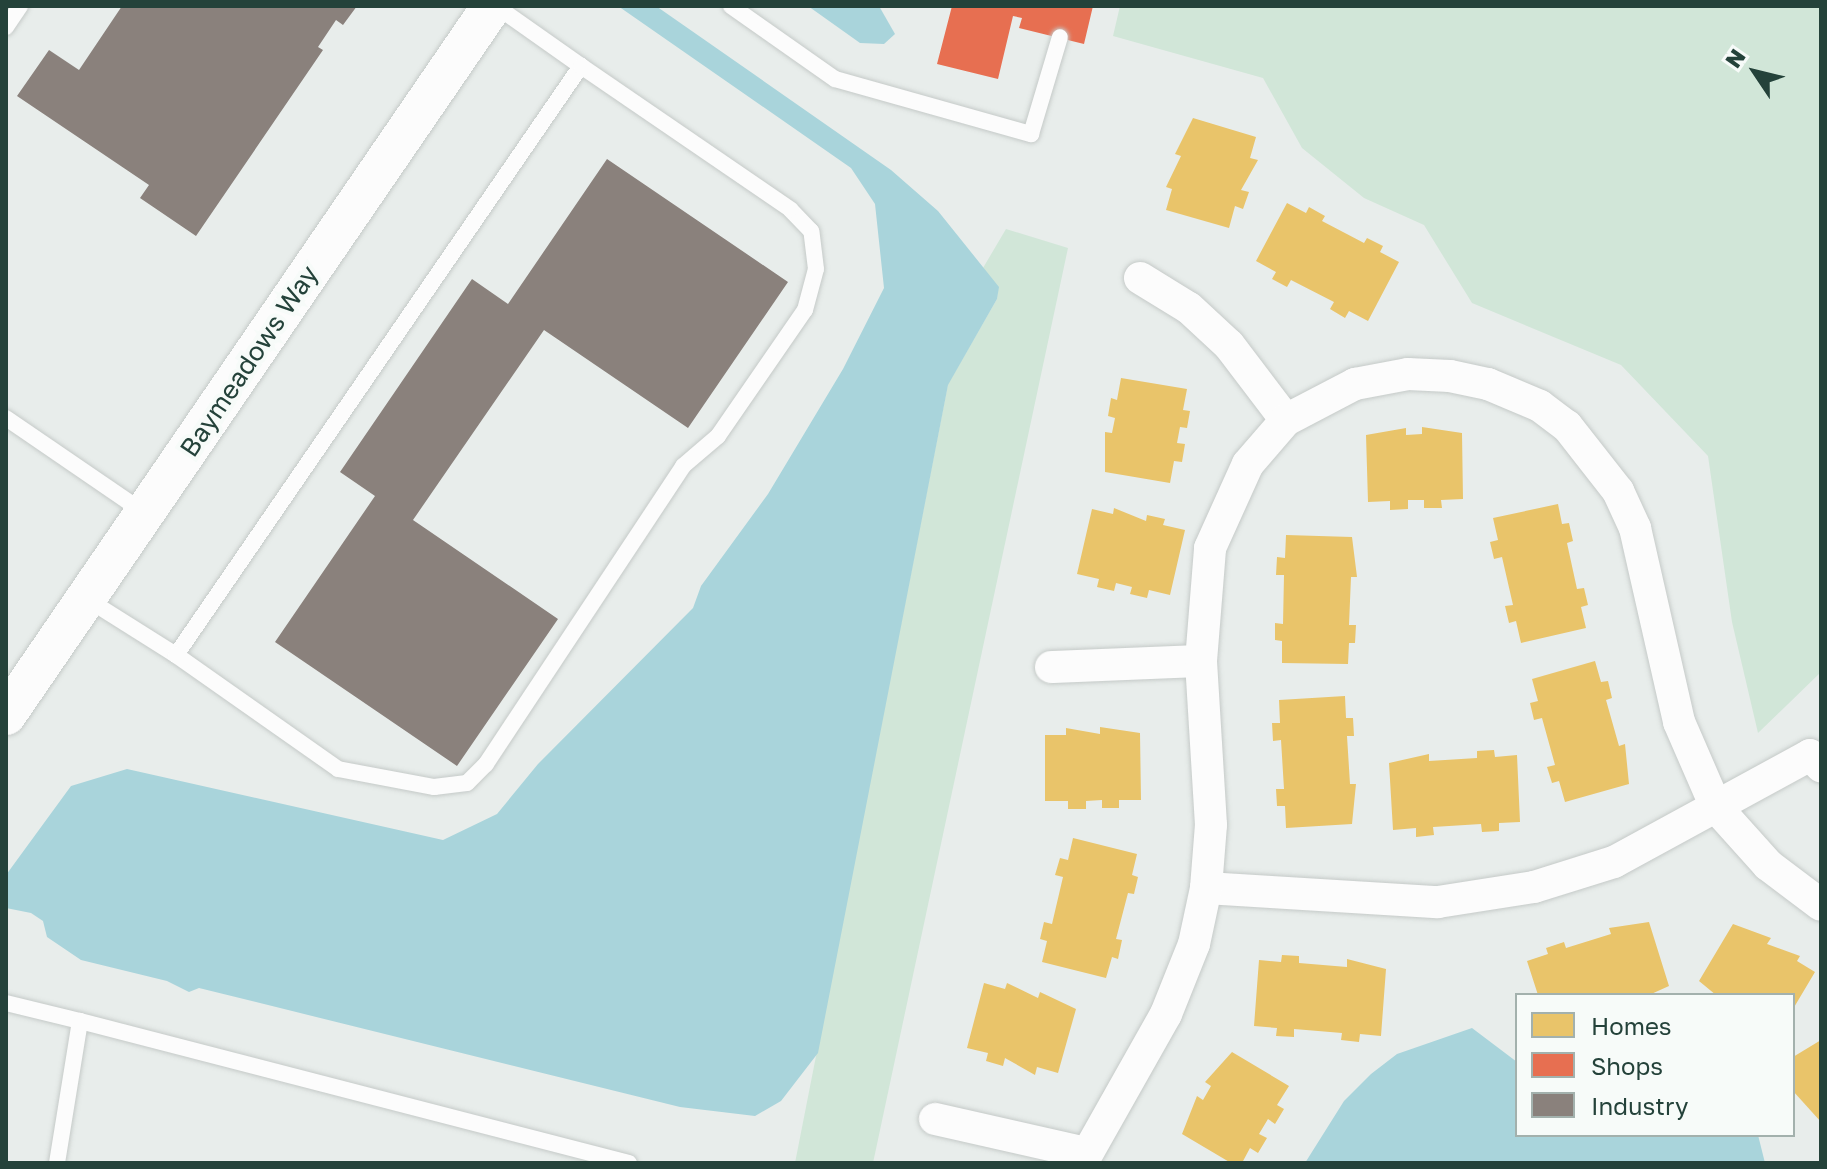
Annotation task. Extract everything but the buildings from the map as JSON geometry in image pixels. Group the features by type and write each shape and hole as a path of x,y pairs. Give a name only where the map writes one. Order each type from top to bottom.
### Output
{"street":[{"name":"Baymeadows Way","path":"11,697 86,599 484,9"},
{"path":"1140,278 1189,308 1229,345 1286,420"},
{"path":"935,1119 1084,1158 1166,1014 1194,944 1206,888 1211,825 1201,661 1201,604 1218,525 1248,464 1286,420 1355,384 1408,374 1488,384 1540,406 1567,426 1618,491 1635,528 1679,722 1716,807 1768,865 1821,905"},
{"path":"1051,667 1201,661"},
{"path":"1206,888 1438,902 1534,887 1614,862 1810,755 1821,766"}],"lane":[{"path":"6,27 20,6"},
{"path":"731,6 835,79 1031,134 1060,37"},
{"path":"86,599 176,655 338,769 434,787 467,783 486,764 683,466 718,436 805,310 816,269 811,231 790,209 581,66 484,9"},
{"path":"176,655 581,66"},
{"path":"6,418 145,513"},
{"path":"6,1003 629,1163"},
{"path":"57,1163 80,1021"}],"green space":[{"path":"1120,6 1821,6 1821,672 1758,733 1732,622 1708,456 1621,365 1472,303 1424,225 1364,198 1302,148 1263,78 1113,36"},
{"path":"1006,229 1068,248 873,1163 795,1163 948,384 997,299 998,287 983,268"}],"water":[{"path":"618,6 656,6 891,170 938,211 999,287 997,299 948,385 818,1053 781,1101 755,1116 680,1107 199,988 189,992 167,981 81,960 47,937 43,921 31,913 6,908 6,875 71,786 127,769 443,840 497,814 538,764 693,608 701,586 768,494 843,369 884,288 875,204 851,168"},
{"path":"808,6 879,6 895,34 884,44 860,43"},
{"path":"1472,1028 1515,1060 1515,1137 1758,1137 1765,1163 1305,1163 1344,1101 1397,1054"}]}
